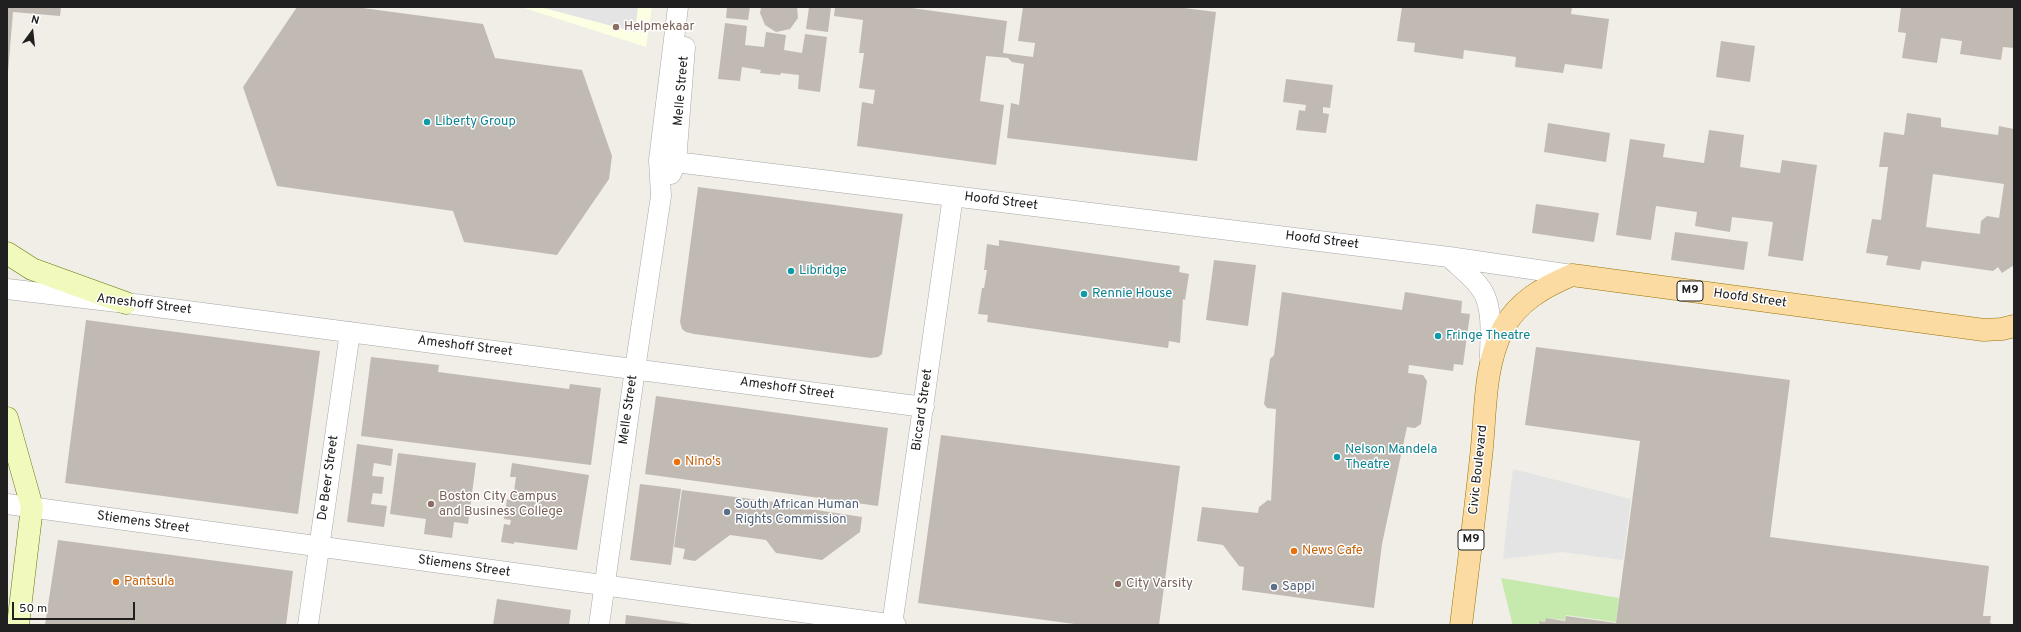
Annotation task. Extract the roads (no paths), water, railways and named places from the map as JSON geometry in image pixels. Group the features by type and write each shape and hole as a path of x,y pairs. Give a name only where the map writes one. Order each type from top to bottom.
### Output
{"main road":[{"path":"7,253 32,268 126,303"},
{"name":"Hoofd Street","path":"1572,275 1984,330"},
{"name":"Civic Boulevard","path":"1461,625 1481,456 1490,362 1503,330 1513,314 1536,293 1572,275"},
{"name":"M9","path":"1984,330 2002,329 2014,326"},
{"path":"1984,330 2014,340"},
{"path":"7,418 32,507 18,625"}],"street":[{"name":"Melle Street","path":"668,161 678,7"},
{"name":"Melle Street","path":"599,625 635,368 661,196 668,161 689,7"},
{"name":"Hoofd Street","path":"668,161 1449,257 1572,275"},
{"name":"Biccard Street","path":"893,625 954,196"},
{"name":"Civic Boulevard","path":"1449,257 1480,287 1485,296 1490,320 1490,362"},
{"name":"Ameshoff Street","path":"7,289 635,368 924,407"},
{"name":"De Beer Street","path":"308,625 350,332"},
{"name":"Stiemens Street","path":"7,504 893,625"}],"place":[{"name":"Helpmekaar","path":"616,27"},
{"name":"Liberty Group","path":"427,122"},
{"name":"Libridge","path":"791,271"},
{"name":"Rennie House","path":"1084,294"},
{"name":"Fringe Theatre","path":"1438,336"},
{"name":"Nelson Mandela Theatre","path":"1337,457"},
{"name":"Nino's","path":"677,462"},
{"name":"Boston City Campus and Business College","path":"431,504"},
{"name":"South African Human Rights Commission","path":"727,512"},
{"name":"News Cafe","path":"1294,551"},
{"name":"Pantsula","path":"116,582"},
{"name":"City Varsity","path":"1118,584"},
{"name":"Sappi","path":"1274,587"}]}
